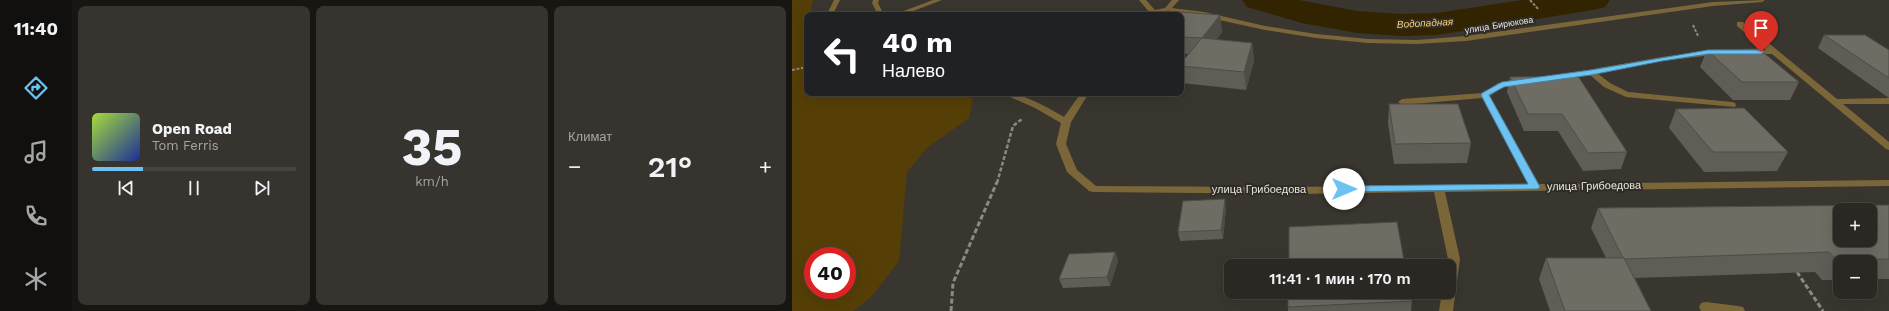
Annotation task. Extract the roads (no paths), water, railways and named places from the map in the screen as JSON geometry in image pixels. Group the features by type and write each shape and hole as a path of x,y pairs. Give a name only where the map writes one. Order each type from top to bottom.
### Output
{"street":[{"path":"831,12 837,0"},
{"path":"876,0 875,3 880,12"},
{"path":"904,12 928,1 939,0"},
{"path":"1142,0 1148,12"},
{"path":"1167,10 1176,0"},
{"name":"улица Бирюкова","path":"1155,12 1167,10 1183,11 1264,28 1324,37 1399,43 1431,43 1698,6 1762,0"},
{"path":"1740,24 1889,147"},
{"path":"1546,79 1708,52 1730,52"},
{"path":"1745,52 1774,52"},
{"path":"1591,72 1607,85 1626,94 1732,105"},
{"path":"1402,102 1484,95 1502,85 1531,81"},
{"path":"1484,95 1535,187"},
{"path":"1013,96 1038,106 1066,122 1083,96"},
{"path":"1834,102 1889,101"},
{"name":"улица Грибоедова","path":"1066,122 1061,144 1072,172 1093,189 1439,189 1889,182"},
{"path":"1439,189 1454,259 1446,311"},
{"path":"1706,307 1738,311"}],"waterway":[{"name":"Водопадная","path":"1259,0 1302,12 1357,22 1401,25 1437,24 1593,0"}]}
